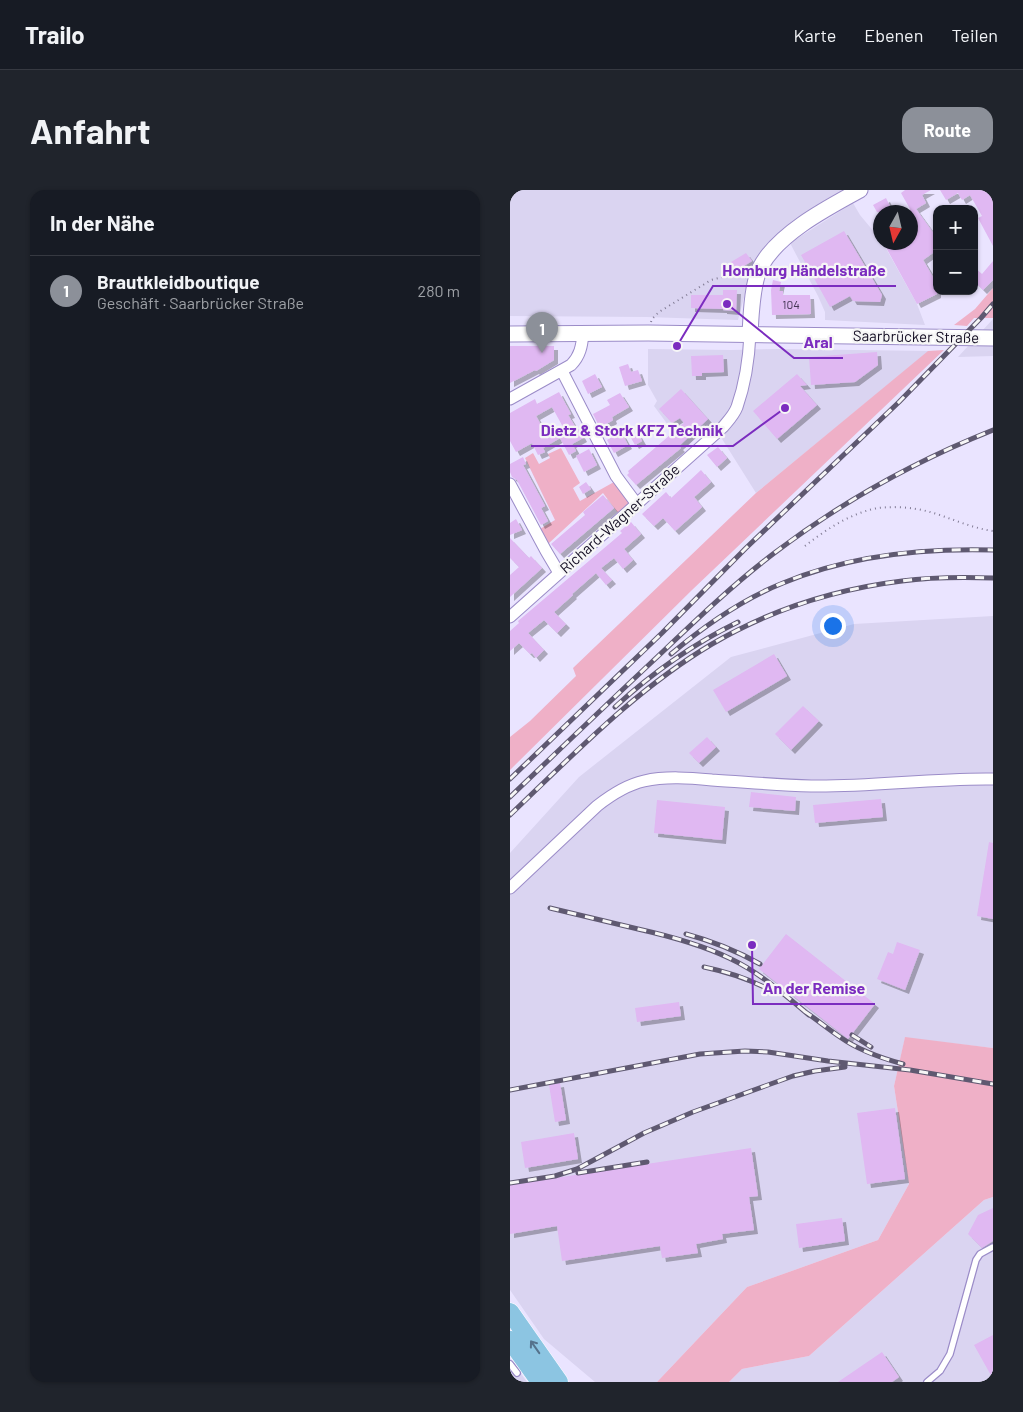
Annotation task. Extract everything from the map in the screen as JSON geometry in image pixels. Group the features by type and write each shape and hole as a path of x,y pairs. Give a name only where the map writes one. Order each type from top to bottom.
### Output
{"main road":[{"path":"750,334 756,278 760,267 776,245 816,215 860,190"},
{"name":"Saarbrücker Straße","path":"510,334 648,333 993,338"},
{"path":"510,1312 559,1382"},
{"path":"510,1340 540,1382"}],"street":[{"path":"510,398 571,365 576,360 581,348 583,333"},
{"name":"Richard-Wagner-Straße","path":"510,617 714,436 731,418 743,387 750,334"},
{"path":"562,371 616,476 636,504"},
{"path":"510,484 559,573"},
{"path":"510,888 597,806 611,795 644,781 661,778 690,778 800,786 838,786 993,779"}],"lane":[{"path":"927,1382 940,1371 950,1354 976,1260 980,1254 993,1247"},
{"path":"510,1364 517,1374"}],"path":[{"path":"648,333 652,319 659,312 711,280 760,267"},
{"path":"805,546 841,521 870,509 893,507 929,512 963,524 993,531"}],"shaded area":[{"path":"510,190 855,190 802,221 748,282 738,320 510,316"},
{"path":"853,203 873,231 873,250 887,250 917,304 925,325 825,320 825,312 818,296 790,243"},
{"path":"993,288 993,318 974,318 967,326 954,325 975,309"},
{"path":"993,319 993,356 958,357"},
{"path":"648,349 929,351 756,493 712,423 685,448 654,406 657,401 648,385"},
{"path":"944,350 692,590 510,770 510,737 530,721 576,676 573,668 756,493 928,351"},
{"path":"561,448 580,483 573,488 580,501 614,482 629,503 618,513 603,493 548,544 540,529 555,520 525,458 533,453 539,464 550,458 548,454"},
{"path":"993,616 993,1048 905,1038 894,1086 909,1184 878,1240 747,1287 657,1382 595,1382 544,1339 510,1290 510,853 579,777 731,657 854,624"},
{"path":"905,1037 993,1048 993,1197 984,1200 809,1356 742,1369 729,1382 657,1382 747,1287 878,1240 909,1184 894,1086"},
{"path":"993,1197 993,1382 729,1382 742,1369 809,1356 984,1200"},
{"path":"510,1359 527,1382 510,1382"}],"building":[{"path":"905,190 931,190 922,195 926,203 918,208 918,205 908,205 901,193"},
{"path":"940,190 993,190 993,246 978,218 982,216 978,205 976,205 970,195 962,200 958,193 946,200"},
{"path":"886,198 890,205 873,205"},
{"path":"918,212 933,232 933,253 923,260 933,277 933,295 935,295 917,304 887,250 918,250"},
{"path":"844,231 882,295 880,302 853,301 850,296 830,307 801,255"},
{"path":"746,253 752,261 736,271 731,262"},
{"path":"993,261 993,280 983,290 978,285 978,270 982,274"},
{"path":"773,280 781,282 779,291 783,291 783,295 810,295 811,314 772,315 771,290"},
{"path":"723,290 737,290 736,311 691,308 691,295 723,295"},
{"path":"510,346 554,346 554,360 510,383"},
{"path":"877,352 878,365 855,382 811,385 809,357"},
{"path":"723,355 724,372 702,373 702,376 692,376 691,356"},
{"path":"628,364 631,372 638,370 642,381 625,386 619,367"},
{"path":"595,374 602,387 588,394 582,381"},
{"path":"797,374 807,385 800,386 817,405 777,439 753,411"},
{"path":"681,389 708,419 679,446 681,448 636,485 627,475 628,471 684,423 680,418 672,423 659,409"},
{"path":"559,392 571,414 568,415 583,438 572,444 576,451 569,455 560,438 543,448 545,452 538,455 532,443 516,452 510,441 510,413 535,399 537,404","holes":["552,407 563,427 547,436 536,416"]},
{"path":"620,393 629,407 612,417 613,420 600,428 593,414 610,405 607,400"},
{"path":"621,432 628,445 614,453 607,440"},
{"path":"638,434 642,441 635,445 631,438"},
{"path":"718,447 727,458 717,467 707,455"},
{"path":"589,449 597,465 584,472 576,456"},
{"path":"523,457 526,464 523,465 545,506 541,508 548,521 541,525 517,480 512,477 510,472 510,464"},
{"path":"701,470 711,482 694,497 702,507 675,531 663,518 654,526 642,514 666,492 671,498"},
{"path":"586,482 591,489 583,494 579,487"},
{"path":"603,495 614,508 560,554 551,544 585,515 583,512"},
{"path":"516,519 522,530 510,535 510,523"},
{"path":"631,522 641,534 624,549 633,560 623,569 614,558 601,568 612,580 606,585 596,573 572,594 554,612 566,624 557,633 544,620 528,633 544,650 536,658 519,643 510,651 510,631 519,623 518,621 622,533 620,531"},
{"path":"510,538 529,558 531,556 542,568 510,597 510,575 519,567 510,558"},
{"path":"774,654 787,676 726,712 713,690"},
{"path":"803,706 819,721 791,750 775,734"},
{"path":"707,737 716,747 699,763 689,753"},
{"path":"751,792 796,797 795,811 749,807"},
{"path":"881,799 883,817 815,823 813,805"},
{"path":"657,800 725,807 722,840 654,833"},
{"path":"989,842 993,843 993,919 977,916"},
{"path":"786,934 875,1004 848,1039 759,969"},
{"path":"897,942 920,950 905,990 877,979 888,952 893,954"},
{"path":"679,1002 681,1016 637,1022 635,1008"},
{"path":"560,1083 566,1120 555,1122 549,1085"},
{"path":"895,1108 905,1179 867,1184 857,1113"},
{"path":"574,1133 578,1159 525,1168 521,1142"},
{"path":"751,1148 758,1196 749,1197 754,1230 722,1234 723,1239 696,1244 698,1253 662,1258 660,1246 562,1261 557,1226 510,1234 510,1185"},
{"path":"993,1208 993,1241 982,1248 968,1234 978,1215"},
{"path":"842,1218 845,1241 799,1248 796,1224"},
{"path":"993,1335 993,1379 974,1345"},
{"path":"882,1352 899,1377 892,1382 838,1382"}],"railway":[{"path":"510,779 662,633 746,548 899,402 993,304"},
{"path":"510,797 698,618 742,579 798,535 879,484 935,455 993,430"},
{"path":"671,654 710,623 739,605 768,589 808,573 886,555 939,550 993,550"},
{"path":"510,815 606,724 657,681 712,644 734,632 780,611 853,589 925,579 993,578"},
{"path":"615,707 674,660 738,622"},
{"path":"550,908 673,938 718,953 761,977 809,1015"},
{"path":"686,934 724,947 760,964"},
{"path":"704,967 738,976 770,990"},
{"path":"804,1011 854,1046 903,1064"},
{"path":"852,1035 871,1047"},
{"path":"510,1090 700,1054 745,1051 768,1052 910,1070 993,1084"},
{"path":"510,1183 555,1176 577,1169 644,1133 693,1112 793,1076 845,1067"},
{"path":"578,1173 647,1162"}],"place":[{"name":"Aral","path":"727,304"},
{"name":"Homburg Händelstraße","path":"677,346"},
{"name":"Brautkleidboutique","path":"542,353"},
{"name":"Dietz & Stork KFZ Technik","path":"785,408"},
{"name":"An der Remise","path":"752,945"}]}
